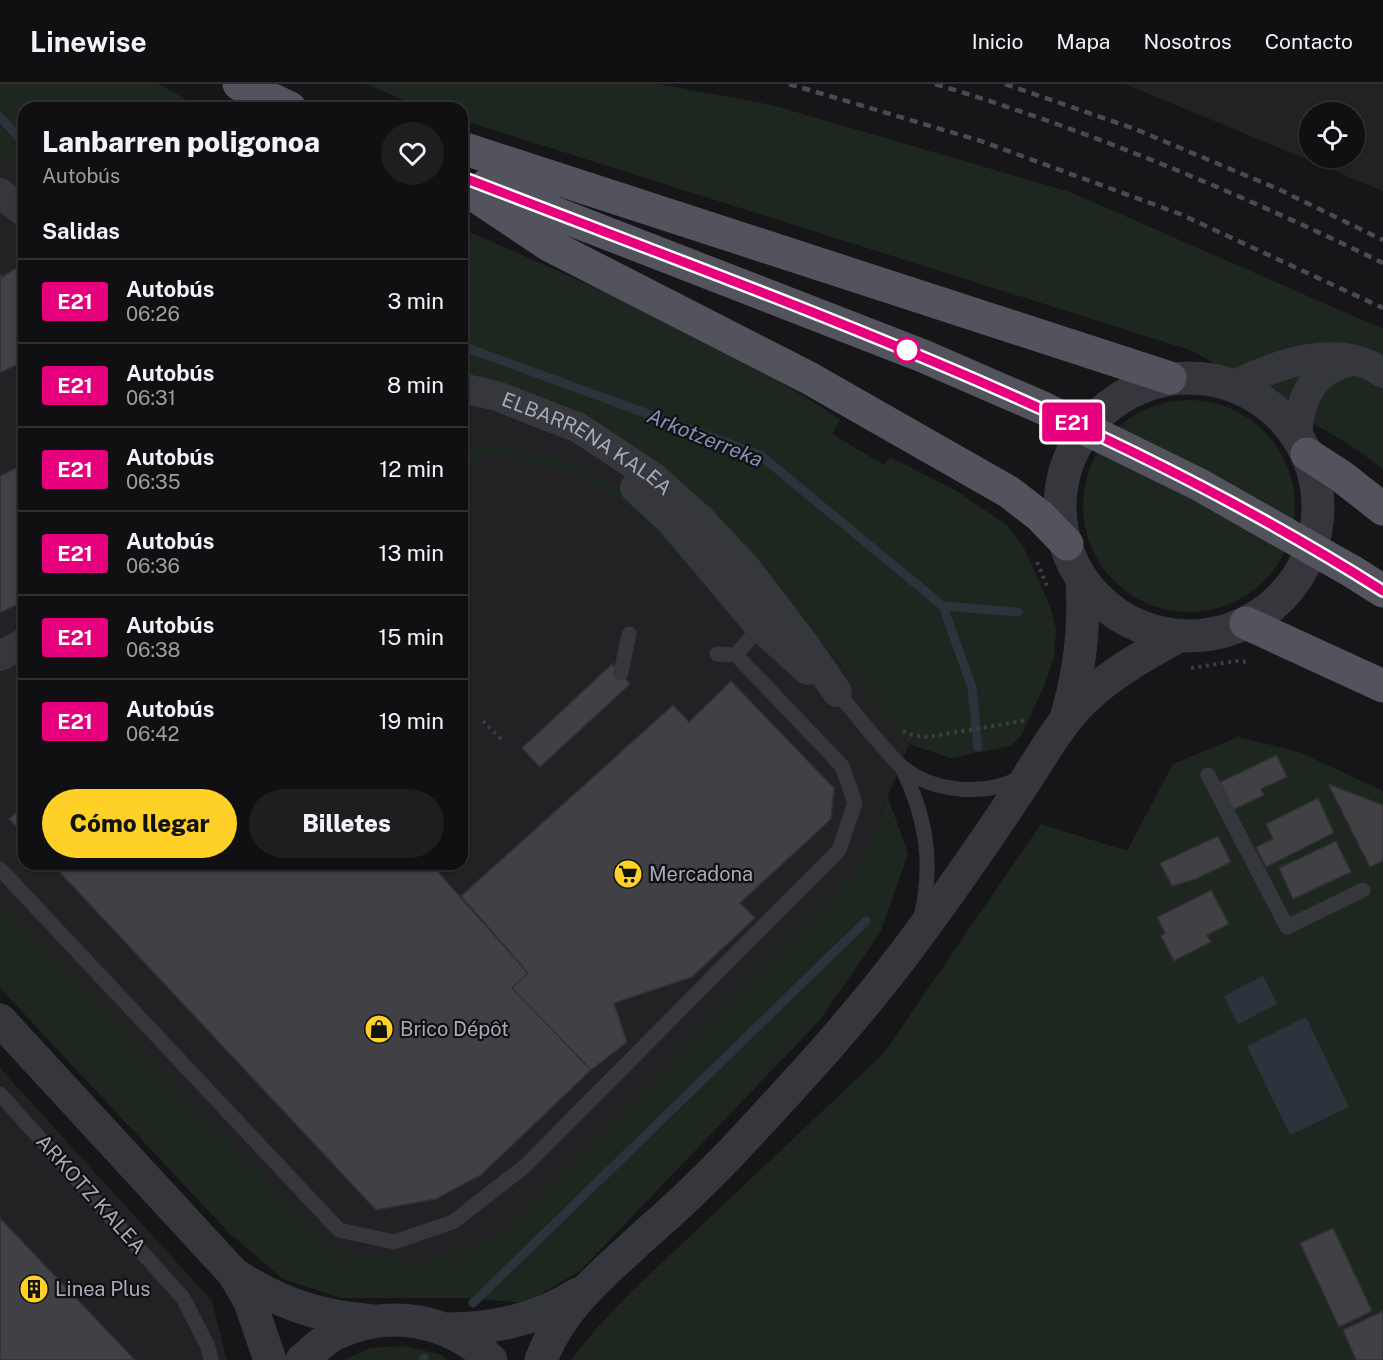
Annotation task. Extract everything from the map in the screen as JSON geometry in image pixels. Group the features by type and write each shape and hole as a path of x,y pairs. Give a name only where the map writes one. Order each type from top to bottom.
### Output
{"main road":[{"path":"239,84 277,102"},
{"path":"468,150 1170,378"},
{"path":"468,179 923,356 1043,408 1200,485 1383,591"},
{"path":"468,191 549,245 809,378 1009,492 1040,516 1067,544"},
{"path":"1302,445 1383,509"},
{"path":"1246,623 1383,686"}],"street":[{"path":"0,193 18,207"},
{"path":"1234,385 1282,364 1306,359 1331,357 1355,360 1371,364 1383,373"},
{"path":"1082,581 1101,602 1123,619 1149,631 1177,636 1213,635 1246,623 1266,612 1294,582 1311,548 1316,529 1317,491 1313,472 1302,445 1298,417 1303,400 1311,385 1331,368 1355,360"},
{"path":"1065,719 1075,689 1081,658 1084,607 1082,581 1067,544 1059,509 1060,485 1066,463 1090,422 1106,406 1126,393 1148,384 1170,378 1203,378 1234,385 1258,397 1279,415 1302,445"},
{"name":"ELBARRENA KALEA","path":"468,389 497,396 579,428 653,477 700,519 746,568 837,692"},
{"name":"ELBARRENA KALEA","path":"468,410 507,418 550,434 614,469 671,521 760,627 793,659 837,692"},
{"name":"ELBARRENA KALEA","path":"700,519 709,542 741,588 760,627"},
{"path":"541,1360 554,1332 569,1309 587,1288 725,1159 799,1080 869,999 972,862 1065,719 1087,696 1112,676 1177,636"},
{"path":"0,656 18,646"},
{"path":"0,1020 234,1274 250,1302 270,1360"},
{"path":"234,1274 256,1288 303,1309 337,1318 374,1321 398,1319 422,1322 445,1329 469,1341 491,1360"},
{"path":"445,1329 493,1326 518,1321 542,1313 587,1288"},
{"path":"302,1360 334,1335 374,1321"}],"lane":[{"path":"736,655 760,627"},
{"path":"621,673 629,634"},
{"path":"0,869 339,1230 394,1242 453,1222 525,1166 839,850 855,803 842,766 736,655 717,654"},
{"name":"ELBARRENA KALEA","path":"837,692 901,766 915,793 923,822 927,853 925,898 911,945"},
{"name":"ELBARRENA KALEA","path":"901,766 934,784 971,790 993,787 1015,780 1034,769"},
{"path":"1208,775 1287,927 1363,890"},
{"name":"ARKOTZ KALEA","path":"0,1094 183,1298 208,1347 211,1360"}],"path":[{"path":"1034,556 1050,592"},
{"path":"1189,668 1237,661 1254,663"},
{"path":"927,737 1022,721 1027,717"},
{"path":"483,721 502,740"}],"shaded area":[{"path":"0,84 159,84 190,102 18,102 18,169 0,157"},
{"path":"366,84 658,84 772,105 1070,192 1383,329 1383,469 1353,447 1193,351 468,122 468,102 409,102"},
{"path":"1125,84 1383,84 1383,191 1328,168 1365,168 1365,102 1299,102 1299,156"},
{"path":"0,157 18,169 18,870 468,870 468,381 566,412 762,573 909,744 858,870 497,1238 414,1263 335,1250 0,900"},
{"path":"468,232 639,308 742,361 804,396 840,420 832,434 884,465 890,457 955,490 1007,525 1023,546 1050,606 1056,630 1054,658 1021,736 1010,746 951,758 909,744 762,573 680,490 468,382"},
{"path":"1189,400 1210,402 1229,408 1248,418 1264,431 1277,447 1287,466 1293,485 1295,506 1293,527 1287,546 1277,565 1264,581 1248,594 1229,604 1210,610 1189,612 1168,610 1149,604 1130,594 1114,581 1101,565 1091,546 1085,527 1083,506 1085,485 1091,466 1101,447 1114,431 1130,418 1149,408 1168,402"},
{"path":"468,446 538,452 563,460 614,486 643,508 735,617 635,511 570,471 497,456 468,462"},
{"path":"1238,737 1299,752 1383,791 1383,1360 571,1360 594,1331 631,1292 884,1053 1041,824 1127,851 1173,764"},
{"path":"888,797 908,854 880,933 819,1021 580,1271 525,1303 470,1298 341,1298 283,1279 229,1233 0,988 0,900 335,1250 414,1263 497,1238 857,870"},
{"path":"1263,976 1277,1004 1238,1024 1224,996"},
{"path":"1306,1017 1349,1107 1290,1135 1247,1046"},
{"path":"0,1068 212,1301 227,1360 0,1360"},
{"path":"406,1346 441,1355 448,1360 343,1360 371,1348"}],"building":[{"path":"18,267 18,364 0,373 0,273 2,277"},
{"path":"18,467 18,604 0,613 0,476"},
{"path":"612,664 630,684 540,767 522,748"},
{"name":"Mercadona","path":"731,681 834,788 831,819 740,903 755,918 692,977 614,1003 627,1042 591,1070 512,988 528,973 461,896 673,705 689,722"},
{"path":"1277,755 1287,777 1261,789 1264,795 1233,810 1220,782"},
{"path":"1328,784 1383,805 1383,861 1370,867"},
{"path":"1318,798 1334,833 1266,867 1256,847 1273,839 1266,824"},
{"path":"18,811 18,828 9,819"},
{"path":"1218,836 1231,862 1196,879 1172,886 1160,863"},
{"path":"1336,841 1351,872 1293,899 1279,868"},
{"name":"Brico Dépôt","path":"58,870 436,870 528,973 512,988 591,1070 481,1175 436,1199 376,1210"},
{"path":"1211,890 1229,924 1207,935 1211,942 1174,961 1161,936 1165,933 1157,917"},
{"name":"Linea Plus","path":"0,1218 135,1360 0,1360"},
{"path":"1333,1228 1372,1311 1339,1327 1300,1243"},
{"path":"1383,1311 1383,1360 1356,1360 1343,1330"}],"waterway":[{"name":"Arkotzerreka","path":"0,117 18,136"},
{"name":"Arkotzerreka","path":"468,348 760,455 943,606 1018,612"},
{"path":"943,606 972,688 978,747"},
{"path":"473,1303 866,921"}],"railway":[{"path":"789,84 981,141 1180,214 1383,308"},
{"path":"935,84 993,102 1163,164 1383,263"},
{"path":"1005,84 1135,129 1278,189 1383,240"}],"bus line":[{"name":"E21","path":"468,179 923,356 1043,408 1200,485 1383,591"}],"place":[{"name":"Mercadona","path":"628,874"},
{"name":"Brico Dépôt","path":"379,1029"},
{"name":"Linea Plus","path":"34,1289"}]}
